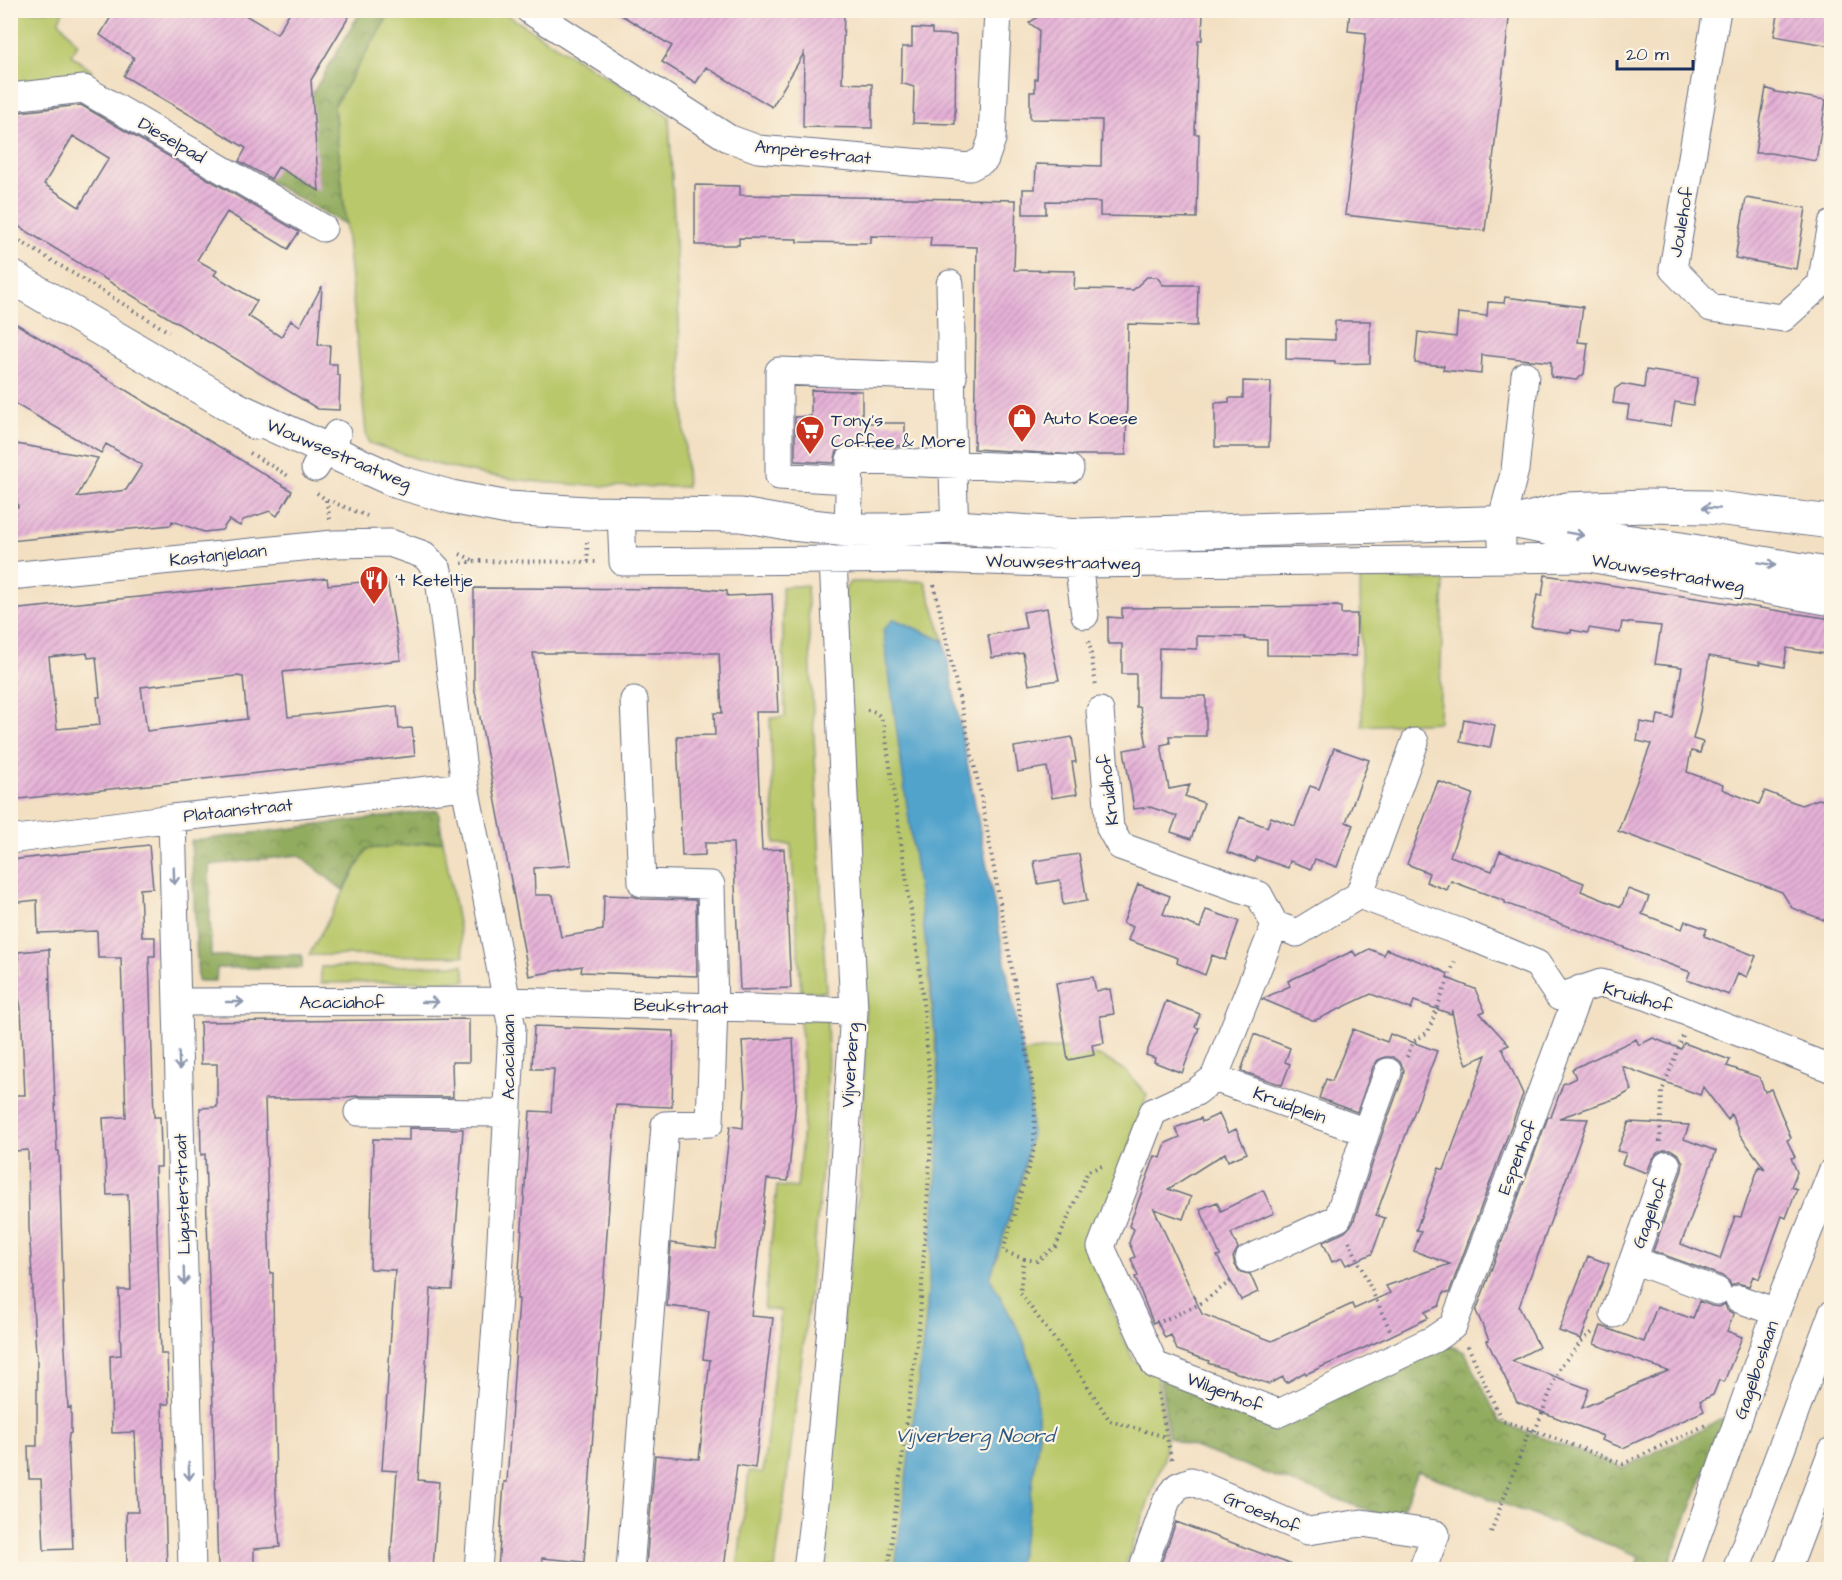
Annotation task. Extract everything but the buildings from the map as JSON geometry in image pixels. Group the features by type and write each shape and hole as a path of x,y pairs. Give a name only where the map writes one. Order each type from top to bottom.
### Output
{"main road":[{"name":"Wouwsestraatweg","path":"10,276 237,409 326,450 405,504 478,523 523,529 622,536 747,531 792,524 848,530 955,527 1081,535 1509,522 1567,509 1645,506 1709,507 1832,522"},
{"name":"Wouwsestraatweg","path":"1509,522 1832,575"}],"street":[{"name":"Ampèrestraat","path":"529,10 728,138 758,149 970,167 985,159 992,139 998,10"},
{"name":"Joulehof","path":"1717,10 1673,270 1711,308 1783,318 1821,284 1832,224"},
{"name":"Dieselpad","path":"10,97 84,89 323,228"},
{"path":"950,284 955,527"},
{"path":"849,480 779,476 779,371 953,376"},
{"path":"1504,559 1525,375"},
{"path":"848,530 850,460 1070,469"},
{"name":"Wouwsestraatweg","path":"622,536 833,560 928,559 1078,564 1589,558 1832,602"},
{"name":"Kastanjelaan","path":"10,576 333,544 390,543 424,555"},
{"name":"Acacialaan","path":"424,555 438,570 465,786 512,1028 498,1297 478,1569"},
{"name":"Vijverberg","path":"807,1569 839,1239 854,1011 833,560"},
{"path":"1078,564 1085,615"},
{"path":"630,1569 665,1125 710,1123 714,1007 711,885 642,883 634,700"},
{"name":"Kruidhof","path":"1100,711 1110,828 1120,846 1259,895 1275,925"},
{"path":"1155,1365 1101,1247 1152,1112 1196,1092 1214,1077 1275,925 1297,933 1359,895 1416,742"},
{"name":"Plataanstraat","path":"10,840 172,818 465,786"},
{"name":"Ligusterstraat","path":"172,818 192,1569"},
{"name":"Kruidhof","path":"1359,895 1466,934 1538,964 1559,997 1600,983 1646,996 1832,1069"},
{"name":"Espenhof","path":"1453,1326 1580,989"},
{"name":"Beukstraat","path":"508,1001 854,1011"},
{"name":"Acaciahof","path":"177,1002 508,1001"},
{"path":"1248,1259 1338,1218 1388,1072"},
{"name":"Kruidplein","path":"1214,1077 1366,1132"},
{"path":"358,1112 508,1113"},
{"name":"Gagelhof","path":"1614,1314 1667,1165"},
{"name":"Gagelboslaan","path":"1685,1569 1776,1312 1832,1172"},
{"name":"Gagelhof","path":"1633,1260 1776,1312"},
{"path":"1736,1569 1832,1314"},
{"name":"Wilgenhof","path":"1155,1365 1279,1413 1434,1339 1453,1326"},
{"path":"1787,1569 1832,1451"},
{"name":"Groeshof","path":"1178,1486 1191,1481 1308,1531 1362,1523 1436,1534 1422,1569"},
{"path":"1143,1569 1167,1500 1178,1486"}],"path":[{"path":"476,561 622,536"},
{"path":"928,559 980,791 1035,1098 1034,1149 1004,1251 1023,1259 1037,1261 1056,1246 1088,1171 1136,1153"},
{"path":"1085,615 1100,711"},
{"path":"864,710 877,713 881,716 884,725 921,979 930,1082 931,1141 920,1316 888,1569"},
{"path":"1388,1072 1401,1073 1413,1042 1428,1032 1466,934"},
{"path":"1667,1165 1659,1153 1662,1091 1691,1013"},
{"path":"1338,1218 1402,1354"},
{"path":"1023,1259 1020,1293 1078,1371 1110,1421 1166,1437"},
{"path":"1140,1331 1200,1304 1232,1280"},
{"path":"1491,1532 1560,1367 1582,1341 1614,1314"},
{"path":"1453,1326 1469,1348 1502,1421 1623,1464 1743,1408"},
{"path":"1155,1365 1166,1437 1178,1486"}],"green space":[{"path":"499,10 669,116 687,487 597,486 507,478 438,465 369,443 366,433 334,106 391,11"},
{"path":"11,11 63,11 59,21 78,44 71,55 92,71 84,83 11,89"},
{"path":"361,11 391,11 334,106 346,225 263,178"},
{"path":"1360,578 1444,580 1439,722 1362,726"},
{"path":"925,581 944,641 894,619 938,1070 939,1141 926,1318 895,1569 810,1570 861,1172 865,1010 844,591 850,582"},
{"path":"807,585 826,992 801,991 791,844 775,844 770,718 785,717 782,587"},
{"path":"438,810 443,841 367,849 343,890 299,855 209,865 211,956 302,955 302,968 217,968 216,981 198,981 191,841"},
{"path":"443,841 464,956 309,955 367,849"},
{"path":"463,965 466,981 321,983 321,967"},
{"path":"799,1018 827,1019 825,1134 810,1290 775,1569 737,1570 749,1471 763,1473 781,1311 764,1309 777,1186 797,1188 804,1118 802,1036"},
{"path":"1059,1048 1102,1057 1126,1071 1147,1095 1092,1255 1134,1361 1156,1369 1166,1437 1164,1458 1124,1569 1016,1569 1027,1523 1039,1434 1035,1375 1022,1337 990,1278 1022,1177 1031,1133 1030,1093 1022,1052"},
{"path":"1443,1343 1465,1352 1500,1422 1623,1468 1726,1417 1667,1569 1635,1569 1639,1556 1418,1471 1398,1521 1169,1438 1159,1369 1279,1419"}],"water":[{"name":"Vijverberg Noord","path":"894,619 944,641 1030,1093 1031,1133 1022,1177 990,1278 1022,1337 1035,1375 1039,1434 1027,1523 1016,1569 895,1569 926,1318 939,1141 938,1069 930,975 883,630"}],"place":[{"name":"Auto Koese","path":"1022,444"},
{"name":"Tony's Coffee & More","path":"810,456"},
{"name":"'t Keteltje","path":"374,606"}]}
